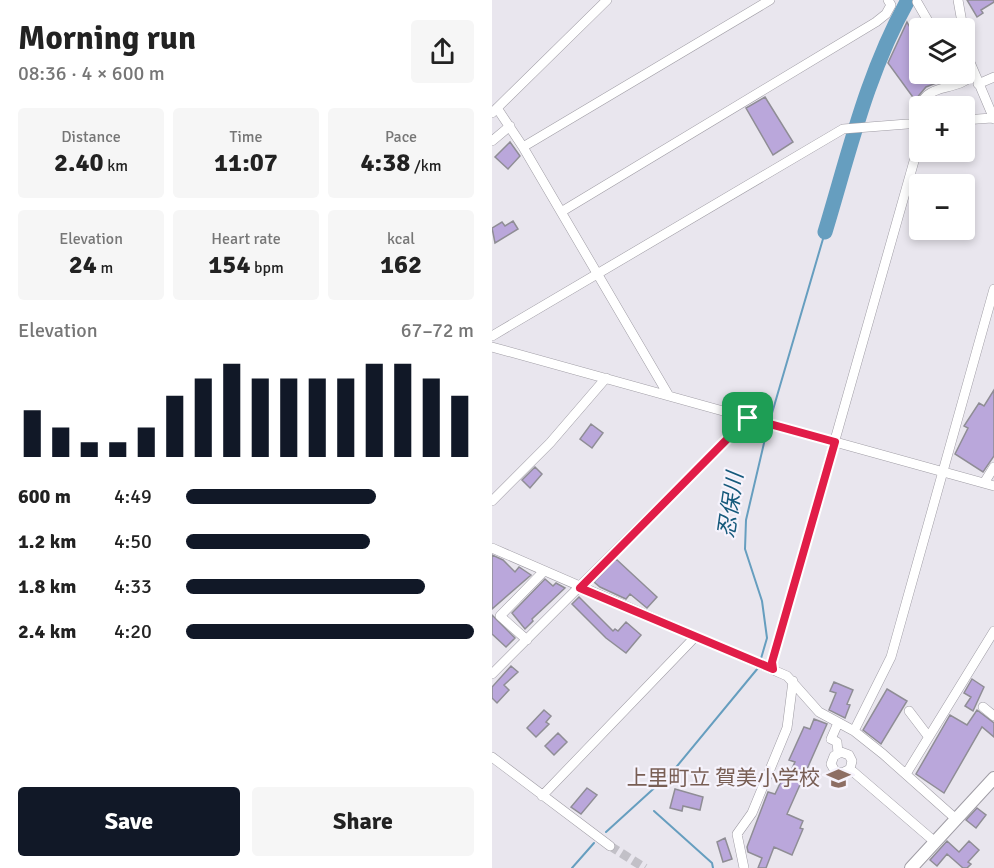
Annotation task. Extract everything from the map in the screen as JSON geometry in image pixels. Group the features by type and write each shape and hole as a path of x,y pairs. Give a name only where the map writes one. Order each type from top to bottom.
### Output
{"main road":[{"path":"911,868 994,778"}],"street":[{"path":"607,0 494,110 510,126 523,147 669,396"},
{"path":"523,147 770,0"},
{"path":"561,212 876,22 886,14 891,5 888,0"},
{"path":"958,0 961,18"},
{"path":"917,2 926,18"},
{"path":"975,74 993,118 975,119"},
{"path":"978,84 994,77"},
{"path":"925,96 933,90 949,84"},
{"path":"492,336 843,129 909,123"},
{"path":"492,141 510,126"},
{"path":"769,667 914,162"},
{"path":"854,731 891,657 994,289"},
{"path":"492,347 994,486"},
{"path":"492,501 550,443 606,378"},
{"path":"492,674 748,418"},
{"path":"984,483 994,467"},
{"path":"492,548 580,588 754,660 793,681 819,712 854,731 956,819"},
{"path":"527,640 500,616 543,571"},
{"path":"906,774 994,631"},
{"path":"542,796 695,637"},
{"path":"744,868 737,834 752,813 788,728 793,681"},
{"path":"983,707 994,716"},
{"path":"909,711 928,736"},
{"path":"838,723 831,739 837,742 838,753"},
{"path":"850,769 842,773 833,769 832,758 844,752 850,757 850,769 935,842"},
{"path":"492,757 610,846"}],"building":[{"path":"967,0 994,0 994,2 981,10 983,13 977,17"},
{"path":"907,22 909,26 909,84 934,84 926,87 918,96 912,96 888,63"},
{"path":"765,97 793,142 773,155 746,108"},
{"path":"510,142 520,156 508,169 495,157"},
{"path":"513,221 518,229 495,243 492,228 502,222 505,226"},
{"path":"994,390 994,456 983,472 955,454 968,428 964,426 979,403 984,406"},
{"path":"591,424 603,433 592,448 580,439"},
{"path":"535,467 542,474 530,488 522,480"},
{"path":"492,555 503,560 515,572 519,567 531,575 492,609"},
{"path":"616,559 657,597 647,608 630,594 626,599 594,582"},
{"path":"545,579 553,586 556,583 565,588 532,619 533,621 525,629 512,613"},
{"path":"579,597 613,631 615,629 618,631 626,622 641,635 626,653 606,638 572,604"},
{"path":"492,615 515,638 506,647 492,634"},
{"path":"511,666 518,672 504,685 509,690 497,703 492,698 492,687"},
{"path":"972,679 984,687 973,711 965,706 971,697 964,693"},
{"path":"834,682 853,690 847,704 850,705 845,718 829,710 836,693 830,691"},
{"path":"887,689 907,701 881,744 863,730"},
{"path":"544,710 551,716 546,722 549,724 536,737 527,728"},
{"path":"977,710 994,723 994,737 982,727 944,793 916,774 950,715 967,725"},
{"path":"814,719 827,724 787,814 803,821 800,828 803,829 792,855 774,847 766,868 758,868 762,858 748,852 747,847 768,792 775,794 785,773 789,775 795,762 789,760 804,727 810,729"},
{"path":"558,733 567,742 554,755 545,746"},
{"path":"587,788 597,795 581,814 571,807"},
{"path":"675,789 703,797 700,810 683,806 682,811 670,808"},
{"path":"977,808 986,815 976,828 966,820"},
{"path":"725,838 732,859 723,862 717,842"},
{"path":"947,841 959,852 969,841 979,850 968,862 971,864 967,868 963,868 947,854 937,866 930,860"}],"waterway":[{"name":"忍保川","path":"825,232 870,85 908,0"},
{"name":"忍保川","path":"770,420 825,232"},
{"name":"忍保川","path":"760,662 767,638 762,601 745,549 746,520 768,426"},
{"name":"忍保川","path":"606,832 673,771 758,668"},
{"path":"654,811 712,863 713,868"},
{"name":"忍保川","path":"572,868 594,843"}],"tunnel":[{"path":"610,846 645,868"}],"place":[{"name":"上里町立 賀美小学校","path":"838,778"}],"route":[{"path":"748,418 835,442 772,662 773,669 580,588 748,418"}]}
